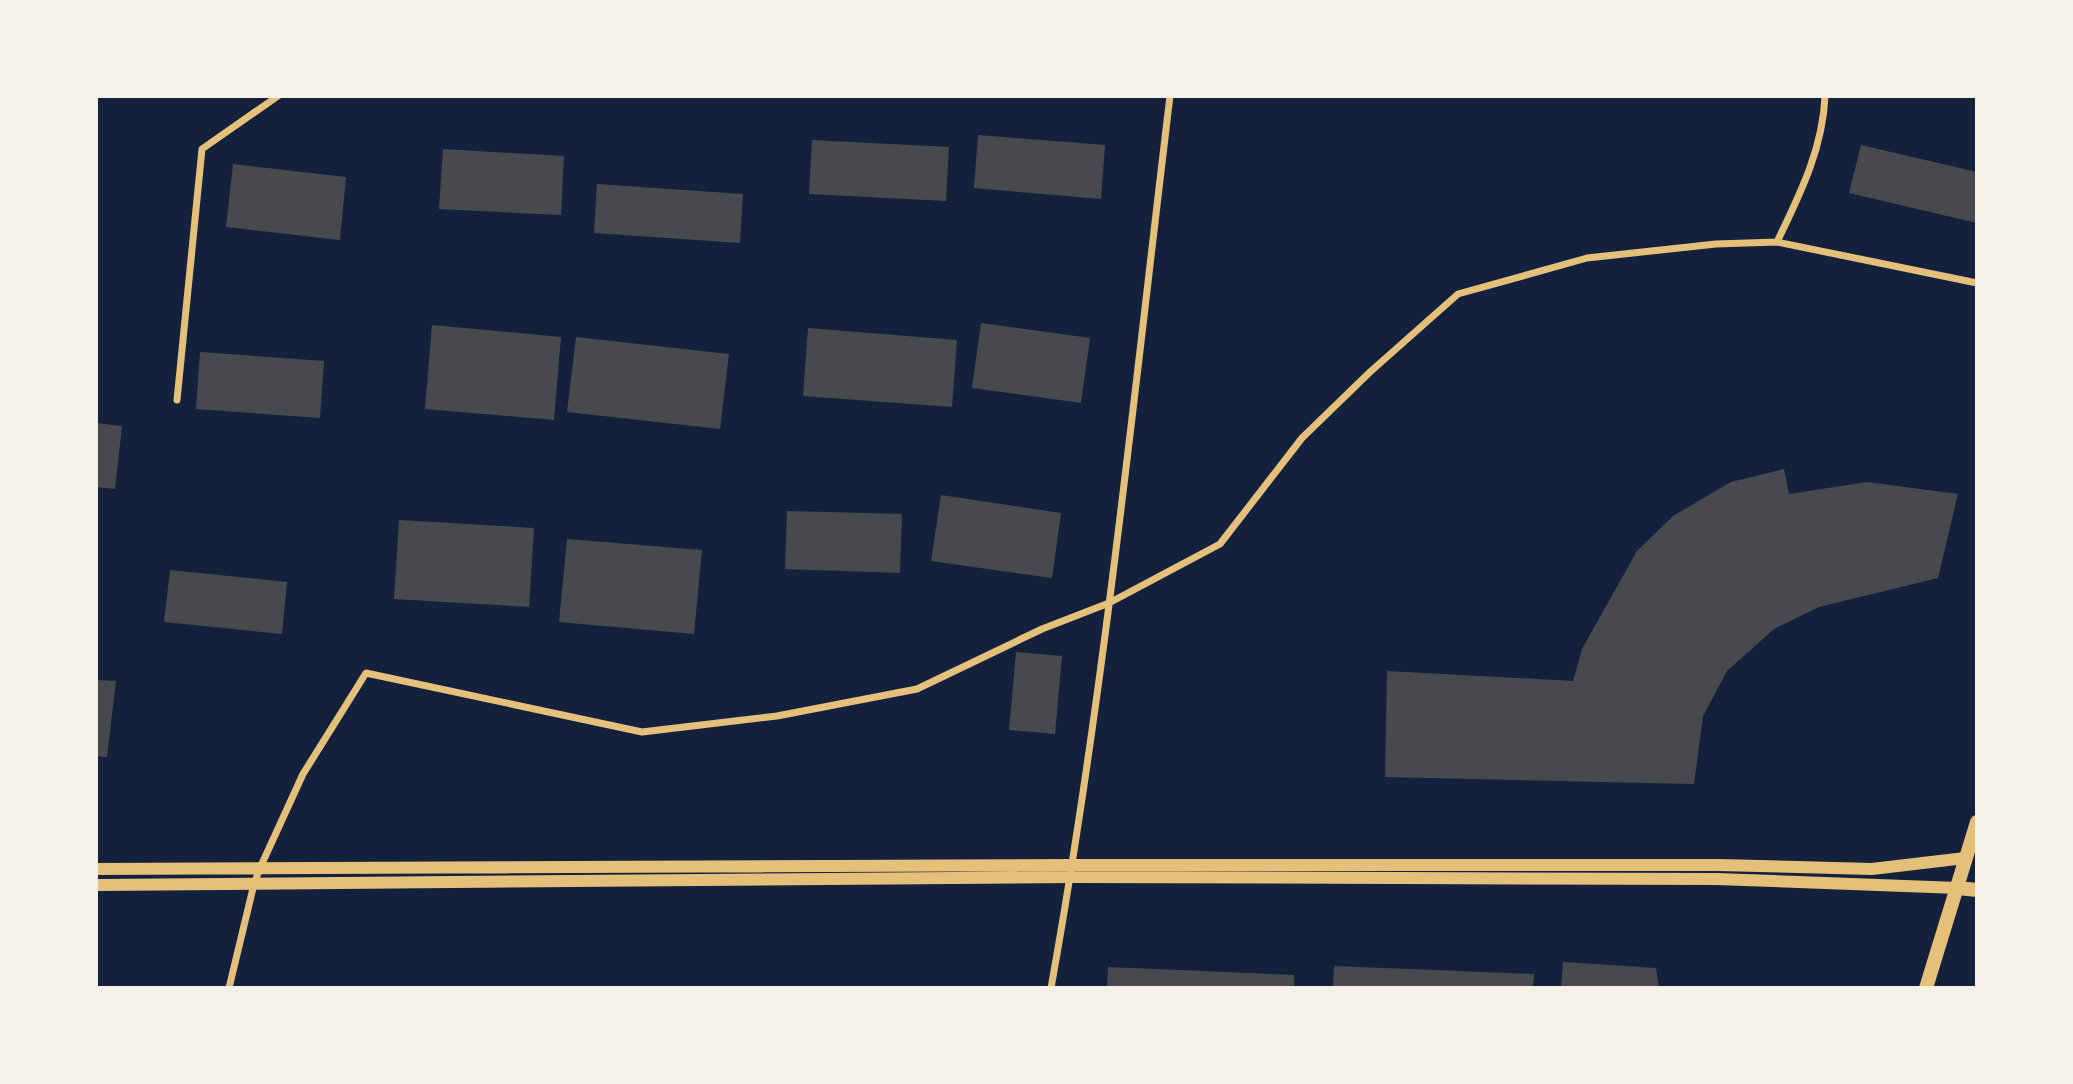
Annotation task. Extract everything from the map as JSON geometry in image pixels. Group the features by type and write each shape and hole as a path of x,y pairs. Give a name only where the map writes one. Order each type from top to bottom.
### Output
{"main road":[{"path":"1926,988 1958,888 1971,858 1977,822"},
{"path":"1958,888 1977,890"}],"street":[{"path":"177,400 202,149 278,96"},
{"path":"1051,988 1072,871 1109,603 1170,96"},
{"path":"1777,242 1811,170 1825,110 1825,96"},
{"path":"229,988 260,868 303,774 366,673 642,732 777,716 917,689 1042,629 1109,603 1220,544 1302,438 1458,294 1587,258 1716,244 1777,242 1977,283"},
{"path":"96,885 1719,865 1872,869 1971,858"},
{"path":"96,869 1072,871 1717,879 1958,888"}],"building":[{"path":"978,135 1105,145 1101,199 974,188"},
{"path":"812,140 949,147 946,201 809,194"},
{"path":"1861,145 1977,172 1977,223 1849,193"},
{"path":"443,149 564,156 561,215 439,209"},
{"path":"233,164 346,177 340,240 226,227"},
{"path":"597,184 743,194 740,243 594,233"},
{"path":"981,323 1090,338 1081,403 972,388"},
{"path":"432,325 561,337 554,420 425,409"},
{"path":"808,328 957,340 952,407 803,396"},
{"path":"576,337 729,354 720,429 567,412"},
{"path":"200,352 324,361 320,418 196,409"},
{"path":"96,423 122,426 115,489 96,487"},
{"path":"1784,469 1789,494 1867,482 1958,494 1938,578 1819,607 1774,629 1727,671 1703,716 1694,784 1385,777 1387,671 1573,681 1582,649 1637,551 1673,516 1731,482"},
{"path":"941,495 1061,513 1052,578 931,561"},
{"path":"787,511 902,514 900,573 785,569"},
{"path":"399,520 534,528 529,607 394,599"},
{"path":"567,539 702,550 694,634 559,622"},
{"path":"170,570 287,582 282,634 164,622"},
{"path":"1016,652 1062,656 1055,734 1009,730"},
{"path":"96,680 116,681 107,757 96,756"},
{"path":"1563,962 1656,968 1659,988 1561,988"},
{"path":"1334,966 1534,974 1533,988 1333,988"},
{"path":"1108,967 1294,975 1294,988 1107,988"}]}
